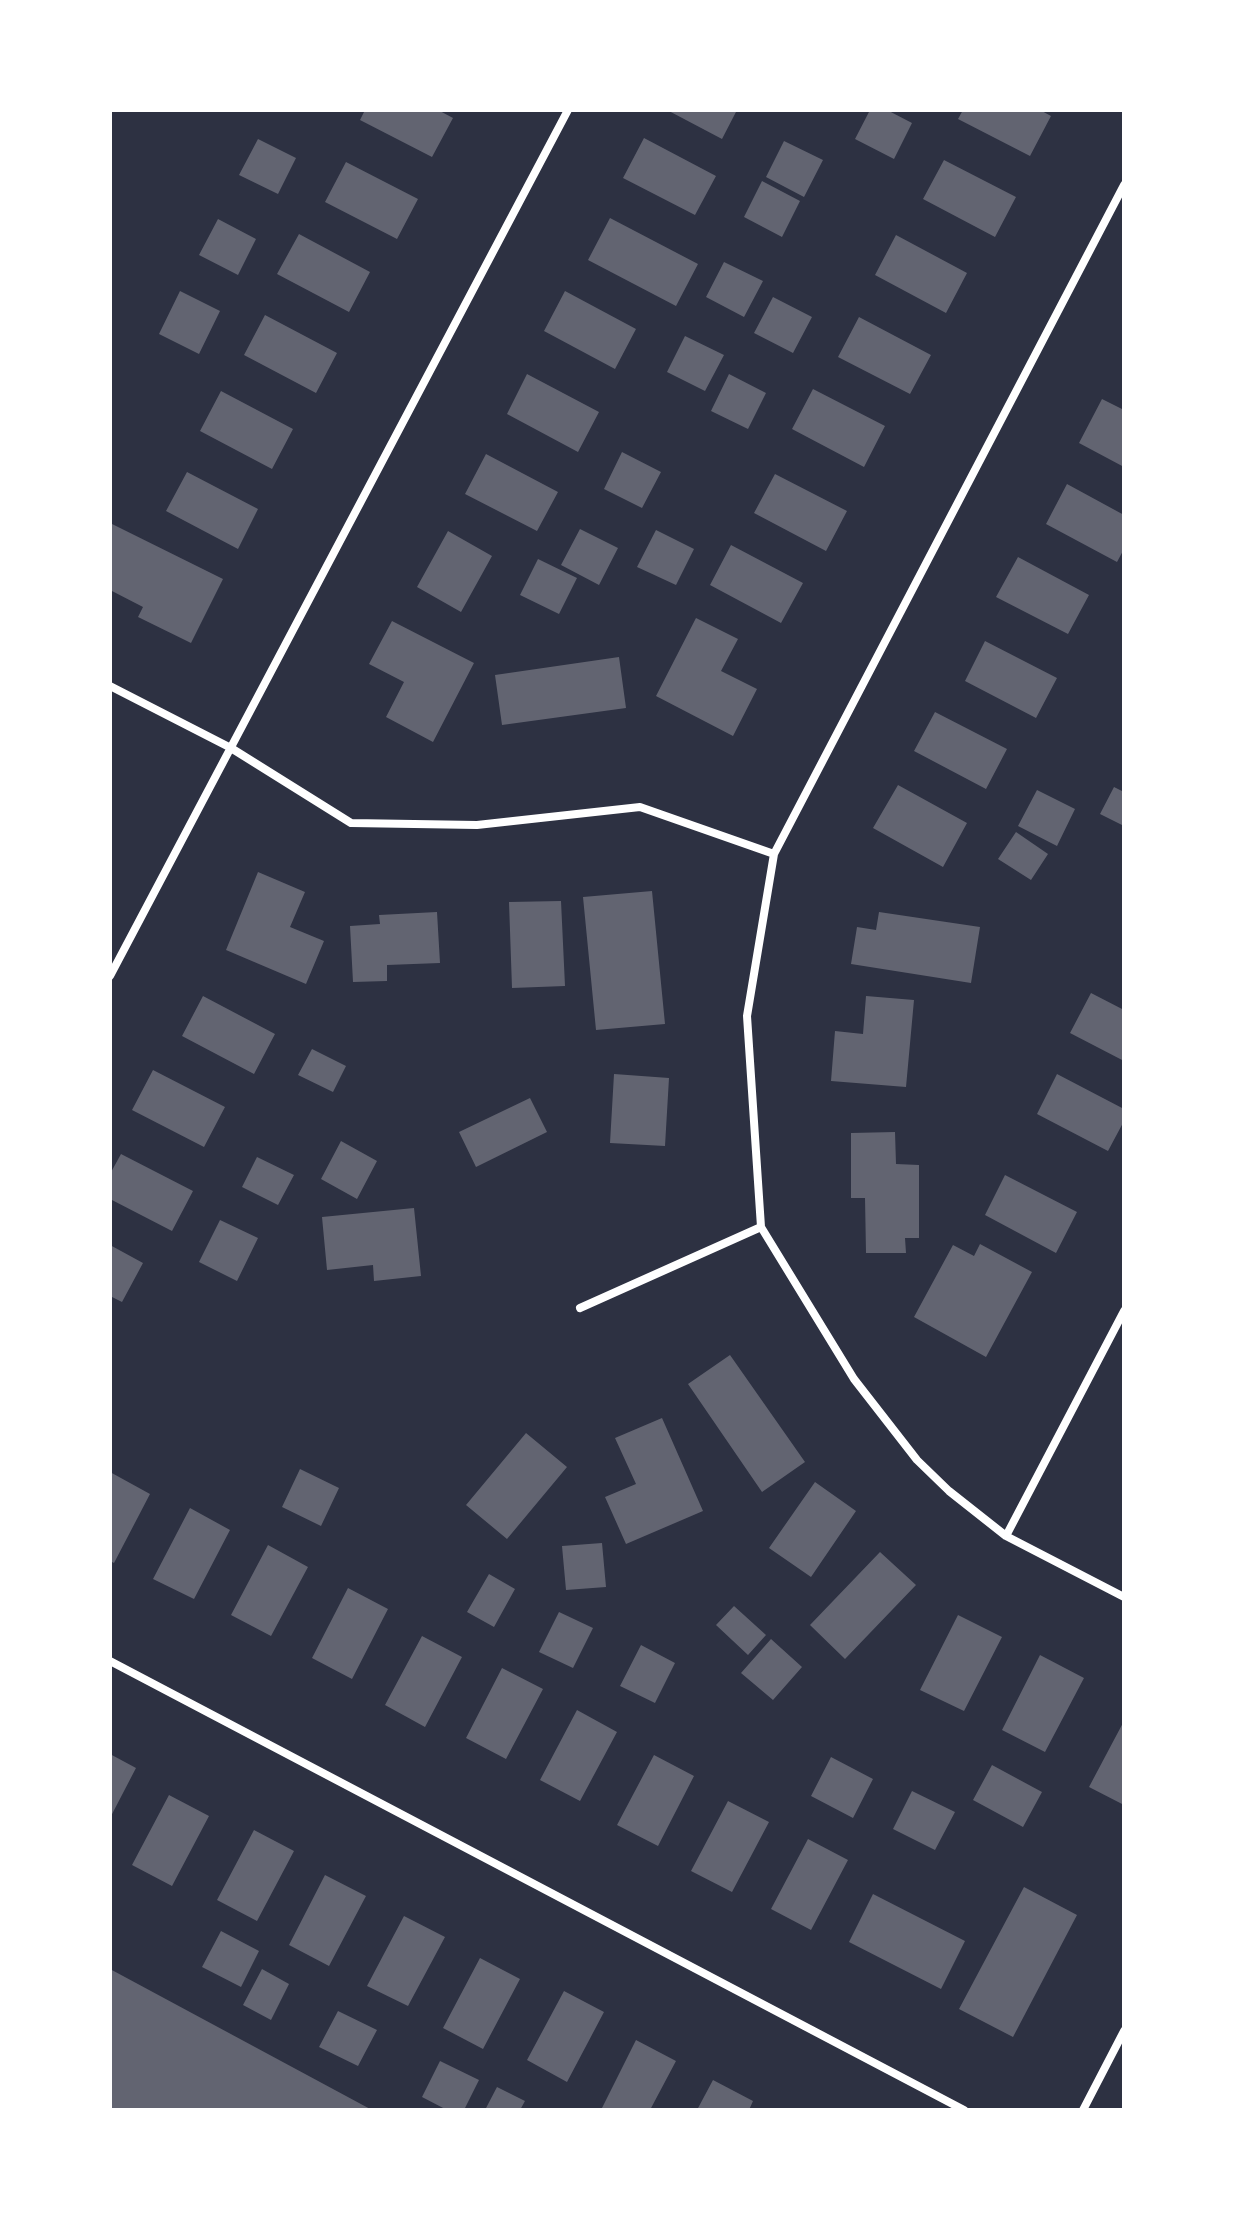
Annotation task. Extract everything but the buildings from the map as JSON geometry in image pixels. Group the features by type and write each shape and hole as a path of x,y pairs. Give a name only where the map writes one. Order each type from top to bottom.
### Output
{"street":[{"path":"110,976 568,110"},
{"path":"1124,185 774,854 747,1016 761,1227 854,1379 917,1460 949,1491 1006,1536 1124,1597"},
{"path":"110,686 231,748 351,823 477,825 640,807 774,854"},
{"path":"580,1308 761,1227"},
{"path":"1006,1536 1124,1311"},
{"path":"110,1661 964,2110"},
{"path":"1083,2110 1124,2031"}]}
